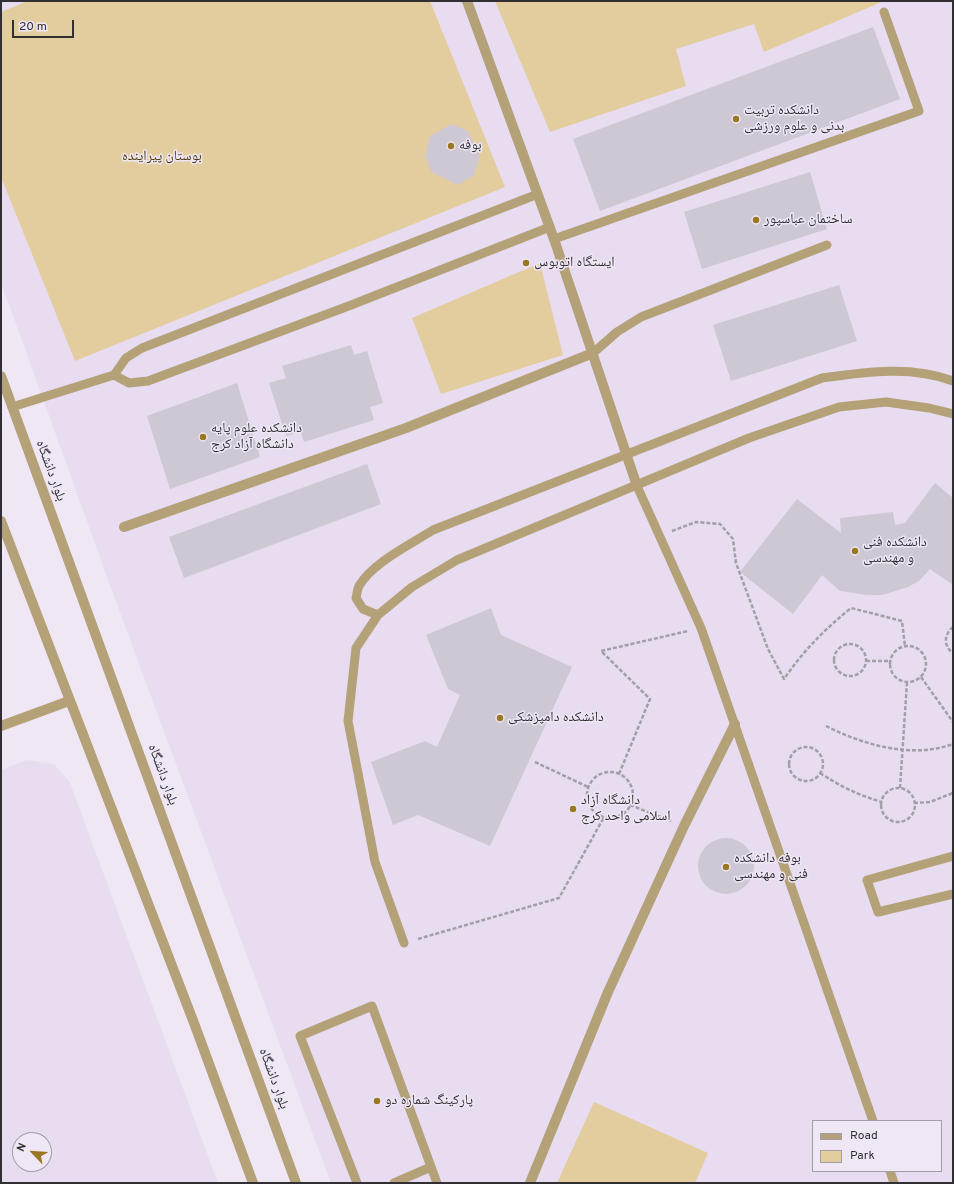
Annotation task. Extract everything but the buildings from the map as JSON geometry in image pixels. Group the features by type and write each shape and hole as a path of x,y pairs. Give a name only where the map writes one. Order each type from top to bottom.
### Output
{"street":[{"path":"467,1 550,227 637,486"},
{"path":"124,527 406,428 593,353"},
{"name":"بلوار دانشگاه","path":"1,376 296,1183"},
{"path":"1,521 194,1023 252,1183"},
{"path":"1,726 69,701"},
{"path":"530,1183 608,992 684,826 735,724"}],"lane":[{"path":"554,239 919,111 884,12"},
{"path":"12,406 114,375 126,358 142,348 538,194"},
{"path":"114,375 129,383 148,381 346,307 550,227"},
{"path":"593,353 617,332 641,317 827,244"},
{"path":"378,615 363,609 356,598 358,587 370,573 433,530 626,453 822,378 868,372 907,371 944,377 953,381"},
{"path":"404,943 375,862 348,721 356,648 378,615 412,587 457,560 749,438 839,407 886,402 929,408 953,414"},
{"path":"637,486 701,628 873,1120"},
{"path":"953,856 867,880 878,912 953,894"},
{"path":"357,1183 300,1036 372,1006 437,1183"},
{"path":"394,1183 431,1167"},
{"path":"890,1172 894,1183"}],"path":[{"path":"660,536 696,522 720,524 733,539 736,563 768,649 784,679 800,656 821,633 851,608 902,621 905,646"},
{"path":"953,627 948,632 946,642 947,647 953,653"},
{"path":"619,774 650,699 601,652 701,628"},
{"path":"853,644 862,649 866,661 863,669 850,676 844,675 836,668 834,658 838,649 843,645 853,644"},
{"path":"905,646 914,646 923,653 927,664 921,677 907,682 897,678 893,673 891,661 896,650 905,646"},
{"path":"866,661 891,661"},
{"path":"921,677 953,722"},
{"path":"900,788 907,682"},
{"path":"826,726 844,735 864,742 903,750 953,744"},
{"path":"805,747 815,750 822,758 823,764 820,773 809,780 799,779 791,772 789,766 792,756 799,749 805,747"},
{"path":"535,762 588,786"},
{"path":"604,772 619,774 625,778 632,791 630,806 619,816 604,817 597,814 588,802 588,786 592,780 604,772"},
{"path":"820,773 844,788 859,795 882,802"},
{"path":"900,788 910,793 914,803 914,809 908,818 897,821 892,820 884,814 882,802 885,793 890,790 900,788"},
{"path":"914,803 930,802 953,793"},
{"path":"630,806 684,826"},
{"path":"404,943 559,898 604,817"}],"shaded area":[{"name":"دانشگاه آزاد اسلامی واحد کرج","path":"1,1 953,1 953,1183 331,1183 111,588 1,282"},
{"path":"27,760 54,764 70,783 218,1183 1,1183 1,770"}],"green space":[{"name":"بوستان پیراینده","path":"28,1 430,1 505,187 75,361 1,177 1,12"},
{"path":"495,1 884,1 764,52 754,24 676,49 686,86 550,132"},
{"path":"540,263 563,355 441,394 412,318"},
{"path":"594,1102 708,1153 695,1183 557,1183"}],"place":[{"name":"دانشکده تربیت بدنی و علوم ورزشی","path":"736,119"},
{"name":"بوفه","path":"451,146"},
{"name":"ساختمان عباسپور","path":"756,220"},
{"name":"ایستگاه اتوبوس","path":"526,263"},
{"name":"دانشکده علوم پایه دانشگاه آزاد کرج","path":"203,437"},
{"name":"دانشکده فنی و مهندسی","path":"855,551"},
{"name":"دانشکده دامپزشکی","path":"500,718"},
{"name":"دانشگاه آزاد اسلامی واحد کرج","path":"573,809"},
{"name":"بوفه دانشکده فنی و مهندسی","path":"726,867"},
{"name":"پارکینگ شماره دو","path":"377,1101"}]}
